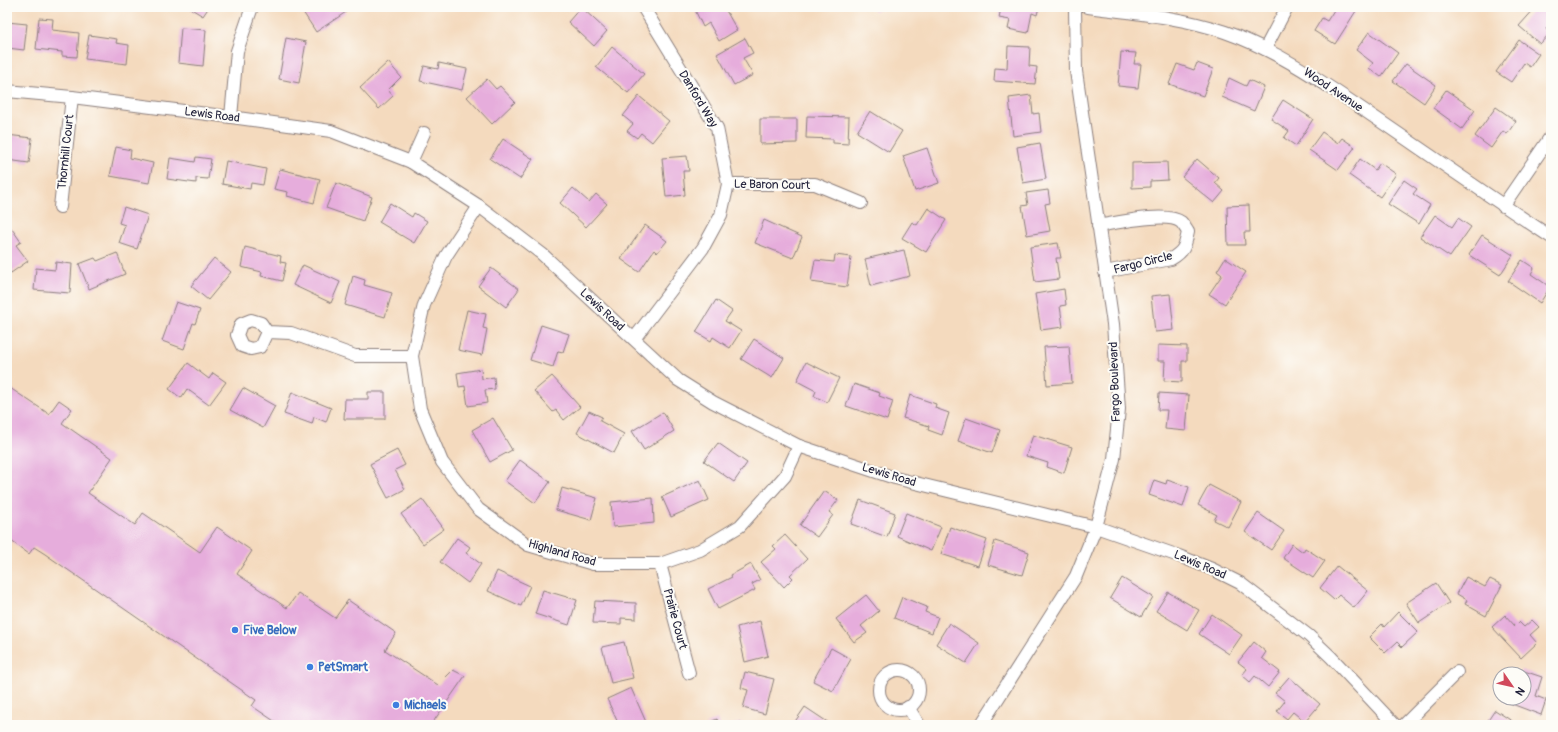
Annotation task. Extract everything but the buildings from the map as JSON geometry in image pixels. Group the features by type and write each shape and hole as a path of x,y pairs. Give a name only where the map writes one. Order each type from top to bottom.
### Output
{"street":[{"path":"231,117 237,51 252,7"},
{"name":"Danford Way","path":"634,339 702,248 721,215 728,184 717,128 642,7"},
{"name":"Fargo Boulevard","path":"981,725 1076,576 1096,527 1114,458 1119,409 1113,324 1076,71 1074,7"},
{"name":"Wood Avenue","path":"1088,7 1191,22 1226,32 1265,49 1318,79 1551,237"},
{"path":"1265,49 1287,7"},
{"name":"Lewis Road","path":"7,91 72,97 331,131 411,162 479,206 542,254 678,380 713,402 799,446 895,478 1096,527 1212,569 1240,583 1309,636 1332,658 1395,725"},
{"name":"Thornhill Court","path":"60,207 72,97"},
{"path":"411,162 424,132"},
{"path":"1504,206 1551,136"},
{"name":"Le Baron Court","path":"728,184 815,184 861,203"},
{"name":"Highland Road","path":"479,206 446,256 424,305 412,356 420,409 442,462 478,509 528,545 593,564 660,564 700,550 740,526 785,476 799,446"},
{"name":"Fargo Circle","path":"1098,226 1159,216 1170,217 1180,221 1188,232 1186,246 1180,253 1171,258 1105,272"},
{"path":"267,332 291,333 355,356 412,356"},
{"name":"Prairie Court","path":"660,564 689,673"},
{"path":"1404,725 1457,672"},
{"path":"908,707 919,725"}],"place":[{"name":"Five Below","path":"235,630"},
{"name":"PetSmart","path":"310,667"},
{"name":"Michaels","path":"396,705"}]}
